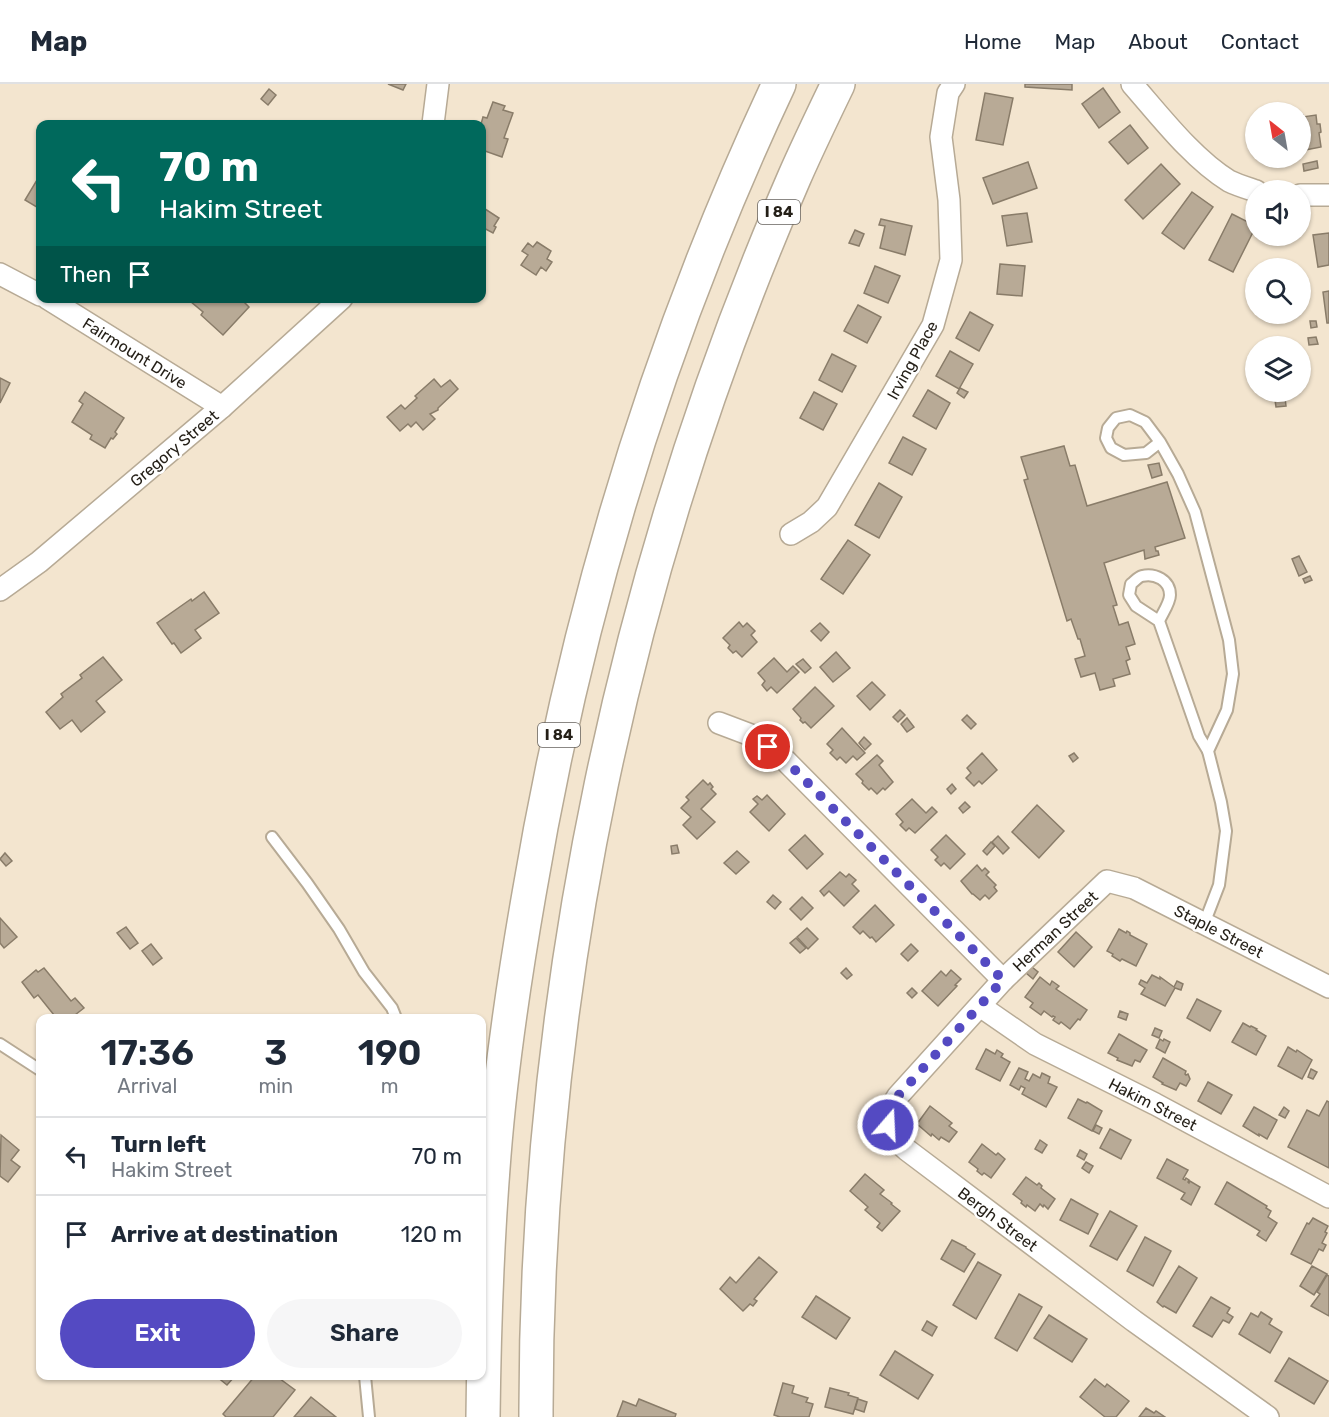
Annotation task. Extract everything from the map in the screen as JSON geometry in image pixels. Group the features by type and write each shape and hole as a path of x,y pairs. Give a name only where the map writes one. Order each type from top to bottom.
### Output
{"highway":[{"name":"I 84","path":"486,1298 496,1139 518,958 552,768 574,672 625,481 655,390 725,206 779,84"},
{"name":"I 84","path":"536,1417 540,1254 556,1066 582,885 618,711 662,544 711,391 775,222 838,84"},
{"name":"I 84","path":"483,1417 484,1380"}],"street":[{"path":"434,120 438,84"},
{"name":"Irving Place","path":"791,534 811,522 827,507 933,325 951,260 949,200 941,137 948,93 954,84"},
{"path":"1132,84 1200,159 1230,182 1245,187"},
{"path":"1311,195 1329,195"},
{"path":"0,274 36,293"},
{"name":"Fairmount Drive","path":"55,303 222,407"},
{"name":"Gregory Street","path":"0,590 39,562 222,407 336,303"},
{"path":"719,723 756,737 781,756 1003,980"},
{"name":"Herman Street","path":"1003,980 1107,881"},
{"name":"Staple Street","path":"1107,881 1134,888 1329,987"},
{"name":"Bergh Street","path":"1003,980 898,1096 887,1116 891,1133 898,1143 961,1192 1268,1417"},
{"name":"Hakim Street","path":"980,1006 1035,1044 1155,1104 1329,1197"}],"lane":[{"path":"1160,442 1146,453 1124,455 1111,448 1106,438 1108,428 1116,418 1130,415 1145,422 1160,442 1178,474 1195,512 1229,640 1233,674 1227,710 1208,751"},
{"path":"1159,621 1170,596 1167,585 1159,577 1140,576 1131,584 1130,595 1136,606 1159,621 1199,736 1208,751 1221,802 1226,831 1223,859 1219,885 1204,924"},
{"path":"272,837 339,929 364,972 394,1014"},
{"path":"0,1044 36,1067"},
{"path":"364,1380 369,1417"}],"building":[{"path":"388,84 406,84 403,90"},
{"path":"1025,84 1072,84 1072,90 1025,87"},
{"path":"1103,88 1120,112 1099,128 1082,104"},
{"path":"269,89 276,95 268,105 261,99"},
{"path":"985,93 1013,98 1003,145 976,140"},
{"path":"493,102 505,106 503,110 513,113 504,138 508,139 502,157 486,151 486,120 482,120 483,117 487,118"},
{"path":"1316,115 1317,124 1320,124 1321,147 1311,149 1311,116"},
{"path":"1130,125 1148,148 1128,164 1109,142"},
{"path":"1317,161 1318,168 1304,171 1304,168 1311,168 1311,162"},
{"path":"1028,162 1037,188 993,204 983,178"},
{"path":"1161,164 1180,184 1143,219 1125,200"},
{"path":"36,182 36,207 25,200"},
{"path":"1192,192 1213,207 1184,249 1162,233"},
{"path":"486,210 499,218 493,233 486,229"},
{"path":"1027,213 1032,242 1007,246 1002,216"},
{"path":"1232,214 1245,220 1246,246 1233,272 1209,260"},
{"path":"881,219 912,226 905,255 880,248 885,226 879,225"},
{"path":"855,230 864,234 859,246 849,243"},
{"path":"1329,233 1329,265 1318,267 1313,235"},
{"path":"537,242 551,251 547,259 552,262 546,271 541,267 536,275 521,265 528,255 522,251 528,243 533,247"},
{"path":"1000,264 1025,266 1022,296 997,294"},
{"path":"875,266 900,276 888,303 864,293"},
{"path":"1329,291 1329,323 1327,323 1323,292"},
{"path":"192,303 245,303 249,307 223,335 201,315 203,312"},
{"path":"858,305 881,317 867,343 844,331"},
{"path":"970,312 993,325 979,351 956,338"},
{"path":"1311,321 1316,321 1317,327 1311,328"},
{"path":"1316,337 1318,344 1311,345 1311,338"},
{"path":"950,351 973,364 959,389 936,376"},
{"path":"832,354 856,366 842,392 819,380"},
{"path":"0,378 10,383 0,403"},
{"path":"434,379 441,387 450,380 458,389 438,410 430,414 435,419 423,430 416,422 411,427 408,424 400,431 387,417 401,405 405,409 417,398 415,396"},
{"path":"960,388 968,392 964,398 957,393"},
{"path":"928,390 950,403 936,429 913,416"},
{"path":"85,392 124,418 115,432 117,434 113,439 111,438 105,448 90,439 92,435 72,422 83,404 79,401"},
{"path":"814,392 837,404 823,430 800,418"},
{"path":"1275,402 1286,402 1286,406 1276,407"},
{"path":"903,437 926,449 912,475 889,463"},
{"path":"1064,446 1070,466 1075,465 1087,506 1167,482 1185,538 1155,547 1159,555 1145,559 1144,550 1104,563 1117,605 1113,606 1119,625 1128,622 1135,644 1126,647 1130,659 1126,661 1130,674 1113,679 1115,686 1100,690 1095,673 1081,677 1075,659 1085,656 1071,619 1067,621 1024,480 1028,479 1021,457"},
{"path":"1159,463 1162,475 1152,478 1148,465"},
{"path":"879,483 902,497 879,538 855,525"},
{"path":"848,540 870,555 843,594 821,579"},
{"path":"1299,556 1307,572 1299,576 1292,559"},
{"path":"1310,576 1312,580 1305,583 1303,579"},
{"path":"204,592 219,613 195,630 201,638 181,653 157,623"},
{"path":"739,622 743,627 747,623 755,631 751,635 757,642 742,657 736,651 733,653 728,648 730,645 723,638"},
{"path":"820,623 829,632 821,641 811,631"},
{"path":"836,652 850,668 833,682 820,667"},
{"path":"103,657 122,680 96,701 105,712 81,732 72,720 60,729 46,712 63,697 61,694 82,678 80,675"},
{"path":"774,658 787,672 793,666 799,672 777,693 771,687 767,691 762,685 765,681 758,673"},
{"path":"803,659 811,668 805,673 796,664"},
{"path":"872,682 885,695 870,710 857,696"},
{"path":"815,687 834,706 811,728 800,720 801,718 793,709"},
{"path":"900,710 905,715 898,722 893,717"},
{"path":"967,715 976,724 971,729 962,720"},
{"path":"907,718 914,727 907,732 901,724"},
{"path":"842,728 865,753 857,760 853,756 846,763 840,757 837,760 830,753 833,750 827,744"},
{"path":"864,737 871,744 865,750 859,743"},
{"path":"982,753 997,770 982,784 979,781 974,786 966,778 971,773 967,768"},
{"path":"1074,753 1078,758 1073,762 1069,756"},
{"path":"877,755 883,761 879,765 893,782 877,794 871,788 869,790 856,774"},
{"path":"703,780 708,785 710,783 713,787 711,789 716,794 701,809 715,822 697,839 683,825 691,817 681,808 689,800 686,797"},
{"path":"952,784 956,789 951,794 947,789"},
{"path":"767,795 785,814 769,831 750,812 758,804 753,799 757,796 762,800"},
{"path":"912,799 926,813 932,807 937,812 915,833 909,828 906,831 900,825 903,822 896,814"},
{"path":"965,802 970,807 963,813 959,808"},
{"path":"1037,805 1064,831 1039,858 1012,832"},
{"path":"805,835 823,854 807,869 789,850"},
{"path":"946,835 965,854 950,869 944,863 941,866 935,860 938,857 931,850"},
{"path":"998,836 1009,848 1003,854 992,842"},
{"path":"991,842 995,846 987,855 983,851"},
{"path":"677,845 679,853 672,854 671,846"},
{"path":"737,851 749,862 736,874 724,863"},
{"path":"5,853 12,861 6,866 0,859"},
{"path":"977,865 982,871 985,868 989,872 986,875 996,885 994,887 997,891 989,899 985,895 980,900 961,881"},
{"path":"840,872 846,877 849,874 856,880 852,884 859,891 844,906 829,891 824,896 820,891"},
{"path":"773,895 781,902 775,909 767,902"},
{"path":"802,897 813,908 801,920 790,909"},
{"path":"875,905 894,925 876,942 863,931 860,934 853,927"},
{"path":"0,918 17,937 4,948 0,943"},
{"path":"126,927 138,943 130,949 117,933"},
{"path":"807,928 818,939 808,949 797,937"},
{"path":"1119,929 1126,933 1127,931 1147,944 1136,966 1122,959 1120,961 1107,951"},
{"path":"1076,932 1092,947 1074,967 1058,952"},
{"path":"796,938 806,948 800,953 790,943"},
{"path":"151,944 162,958 153,965 142,951"},
{"path":"911,944 918,951 908,961 901,954"},
{"path":"1032,967 1038,972 1033,979 1026,973"},
{"path":"44,968 71,1001 75,998 84,1008 76,1014 53,1014 38,995 34,998 22,982 36,970 38,972"},
{"path":"846,968 852,975 847,979 841,973"},
{"path":"951,970 961,979 938,1006 922,991 941,971 946,976"},
{"path":"1152,975 1160,979 1160,977 1174,987 1177,981 1183,984 1181,990 1175,988 1165,1006 1141,994 1145,988 1139,984 1141,980 1147,983"},
{"path":"1040,977 1050,985 1052,981 1059,986 1056,989 1087,1010 1070,1029 1061,1022 1059,1024 1053,1020 1055,1017 1044,1011 1041,1015 1030,1007 1033,1003 1025,997"},
{"path":"912,988 917,993 912,998 907,993"},
{"path":"1197,999 1221,1011 1210,1031 1187,1018"},
{"path":"1120,1011 1128,1014 1126,1020 1118,1017"},
{"path":"1243,1023 1266,1036 1256,1055 1232,1042"},
{"path":"1155,1028 1162,1031 1159,1038 1152,1035"},
{"path":"1119,1034 1147,1050 1140,1062 1135,1060 1132,1066 1117,1060 1118,1058 1108,1053"},
{"path":"1160,1039 1170,1042 1165,1053 1156,1048"},
{"path":"1288,1047 1312,1060 1302,1079 1278,1066"},
{"path":"986,1049 995,1054 997,1050 1003,1054 1001,1057 1010,1062 1000,1081 976,1069"},
{"path":"1163,1058 1186,1071 1185,1074 1188,1074 1190,1079 1186,1086 1180,1083 1176,1090 1153,1077"},
{"path":"1019,1068 1028,1072 1025,1079 1029,1081 1033,1074 1040,1078 1042,1073 1050,1077 1048,1083 1057,1087 1046,1107 1022,1094 1025,1088 1021,1086 1019,1090 1010,1085"},
{"path":"1311,1069 1317,1072 1313,1079 1308,1077"},
{"path":"1208,1082 1232,1095 1221,1114 1198,1101"},
{"path":"1078,1099 1102,1111 1092,1131 1068,1118"},
{"path":"1327,1101 1329,1102 1329,1168 1288,1147 1307,1110 1319,1116"},
{"path":"930,1106 952,1123 949,1126 957,1132 949,1142 941,1137 939,1140 932,1134 931,1136 917,1124"},
{"path":"1254,1107 1277,1120 1267,1139 1243,1126"},
{"path":"1284,1107 1289,1111 1285,1118 1279,1115"},
{"path":"1096,1125 1102,1128 1099,1134 1093,1131"},
{"path":"1110,1129 1131,1140 1121,1159 1100,1148"},
{"path":"1,1135 19,1150 11,1160 20,1167 8,1182 0,1176"},
{"path":"1040,1140 1047,1145 1042,1153 1035,1149"},
{"path":"982,1144 1005,1159 991,1178 984,1173 982,1175 969,1162"},
{"path":"1080,1150 1087,1154 1084,1160 1077,1156"},
{"path":"1167,1159 1188,1170 1183,1179 1186,1178 1189,1183 1190,1181 1200,1187 1191,1205 1181,1199 1185,1193 1157,1178"},
{"path":"1086,1162 1093,1166 1089,1173 1082,1168"},
{"path":"865,1174 884,1190 880,1194 900,1211 882,1231 877,1227 880,1223 865,1210 868,1207 850,1191"},
{"path":"1026,1177 1037,1185 1039,1183 1041,1188 1055,1199 1048,1209 1040,1204 1035,1211 1027,1205 1026,1207 1013,1194"},
{"path":"1227,1182 1267,1206 1266,1208 1271,1211 1268,1217 1277,1223 1266,1241 1257,1235 1260,1231 1215,1204"},
{"path":"1071,1199 1098,1214 1088,1234 1060,1220"},
{"path":"1110,1211 1137,1226 1117,1260 1090,1246"},
{"path":"1313,1218 1328,1226 1322,1243 1326,1245 1323,1251 1319,1249 1311,1264 1291,1254 1307,1223 1309,1224"},
{"path":"1145,1237 1171,1251 1153,1286 1127,1271"},
{"path":"952,1240 975,1254 964,1272 941,1259"},
{"path":"759,1257 777,1272 754,1299 757,1301 753,1306 750,1304 743,1311 720,1289 730,1277 736,1283"},
{"path":"978,1262 1001,1275 976,1319 953,1305"},
{"path":"1179,1266 1197,1278 1176,1313 1157,1302"},
{"path":"1312,1266 1327,1274 1314,1295 1300,1286"},
{"path":"1327,1275 1329,1276 1329,1316 1311,1306 1320,1294 1317,1292"},
{"path":"1019,1294 1042,1307 1017,1351 995,1338"},
{"path":"816,1296 850,1318 836,1339 802,1317"},
{"path":"1211,1297 1230,1308 1227,1313 1233,1317 1229,1323 1223,1320 1212,1337 1193,1326"},
{"path":"1261,1312 1272,1319 1269,1324 1282,1332 1270,1353 1239,1334 1251,1313 1258,1317"},
{"path":"1049,1315 1087,1339 1072,1362 1034,1338"},
{"path":"927,1321 937,1327 932,1336 922,1330"},
{"path":"895,1351 933,1375 918,1399 880,1375"},
{"path":"1289,1358 1328,1381 1314,1404 1275,1381"},
{"path":"1095,1379 1105,1387 1107,1384 1129,1401 1116,1417 1105,1417 1080,1397"},
{"path":"221,1380 231,1380 227,1385"},
{"path":"252,1380 281,1380 295,1390 273,1417 226,1417 223,1414"},
{"path":"783,1383 794,1386 792,1393 808,1398 806,1402 813,1404 809,1417 774,1415"},
{"path":"830,1388 858,1398 853,1414 825,1407"},
{"path":"311,1397 336,1417 294,1417"},
{"path":"639,1399 676,1414 675,1417 617,1417 623,1401 636,1406"},
{"path":"858,1399 867,1402 864,1412 855,1409"},
{"path":"1146,1408 1154,1413 1156,1411 1165,1417 1139,1417"}],"route":[{"path":"768,747 781,756 1003,980 898,1096 887,1116 888,1125"}]}
